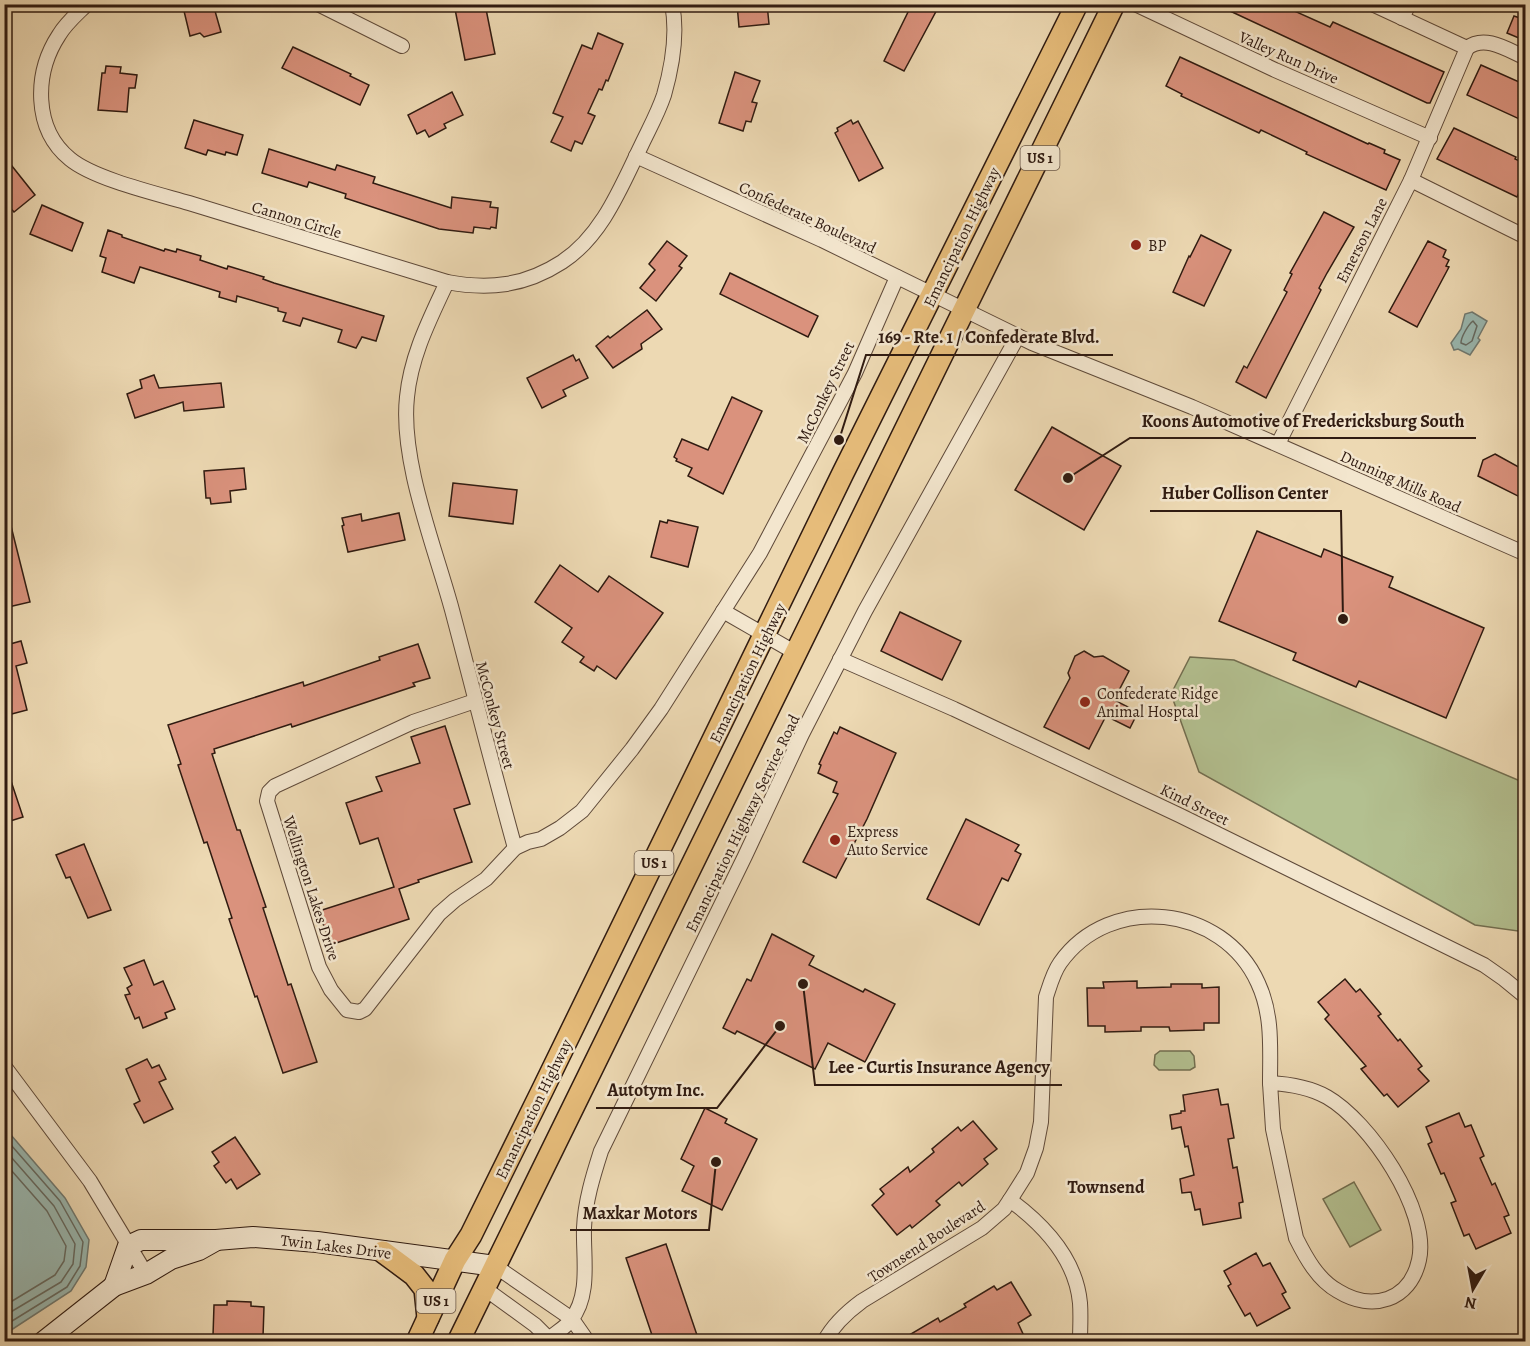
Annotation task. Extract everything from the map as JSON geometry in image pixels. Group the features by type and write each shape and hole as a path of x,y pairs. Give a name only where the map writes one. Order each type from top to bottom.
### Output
{"main road":[{"name":"Emancipation Highway","path":"417,1341 843,473 1077,4"},
{"name":"Emancipation Highway","path":"458,1341 1114,4"},
{"path":"383,1252 414,1275 425,1289 428,1318"}],"street":[{"name":"Cannon Circle","path":"87,4 68,22 58,36 49,55 42,83 40,103 44,122 57,146 70,159 86,170 149,191 447,282 490,287 524,280 563,261 594,231 610,208 660,106 671,66 674,36 672,4"},
{"path":"318,4 402,46"},
{"name":"Valley Run Drive","path":"1135,4 1275,70 1430,138"},
{"path":"1371,4 1467,48 1472,44 1488,42 1526,57"},
{"path":"1402,18 1409,4"},
{"name":"Emerson Lane","path":"1278,444 1411,180 1467,48"},
{"name":"Confederate Boulevard","path":"636,156 822,240 965,311"},
{"path":"1411,180 1526,237"},
{"name":"McConkey Street","path":"447,282 419,344 411,371 406,399 407,421 414,477 515,848 542,839 582,811 661,709 760,553 804,473 855,373 897,277"},
{"name":"Dunning Mills Road","path":"965,311 1018,336 1278,444 1526,554"},
{"name":"Emancipation Highway Service Road","path":"551,1340 572,1319 580,1304 586,1259 585,1217 590,1186 601,1151 840,659 1018,336"},
{"path":"723,611 796,653"},
{"name":"Kind Street","path":"840,659 965,714 1179,814 1484,965 1526,997"},
{"name":"Wellington Lakes Drive","path":"475,700 413,722 275,786 269,792 267,801 320,967 332,990 347,1010 359,1012 365,1009 439,914 486,879 515,848"},
{"name":"Townsend Boulevard","path":"825,1341 832,1329 862,1301 982,1228 1004,1209 1027,1173 1036,1148 1041,1122 1046,997 1051,980 1059,964 1071,949 1086,937 1104,927 1129,918 1158,916 1199,926 1217,935 1246,963 1258,981 1266,1002 1270,1024 1270,1083 1273,1129 1296,1238 1318,1274 1337,1291 1368,1302 1395,1297 1406,1288 1415,1275 1420,1247 1410,1201 1398,1175 1386,1156 1345,1110 1310,1089 1290,1084 1270,1083"},
{"path":"4,1066 90,1181 146,1274"},
{"path":"1010,1200 1048,1232 1062,1252 1077,1288 1080,1303 1080,1341"},
{"name":"Twin Lakes Drive","path":"128,1246 141,1240 216,1240 253,1237 306,1241 495,1266"},
{"name":"Twin Lakes Drive","path":"43,1341 114,1286 146,1274 171,1259 199,1250 216,1240"},
{"path":"114,1286 128,1246"},
{"path":"455,1260 484,1288 504,1301 551,1340"},
{"path":"495,1266 572,1319 588,1341"}],"green space":[{"path":"1190,657 1234,660 1525,783 1525,932 1475,925 1199,772 1171,694"},
{"path":"1160,1051 1190,1051 1194,1056 1195,1067 1190,1070 1159,1070 1154,1065 1155,1055"},
{"path":"1354,1182 1381,1230 1350,1247 1323,1199"}],"water":[{"path":"1472,312 1487,321 1478,338 1480,340 1470,355 1458,349 1454,350 1451,343 1461,329 1465,314"},
{"path":"5,1128 65,1198 89,1240 86,1267 71,1291 5,1334"}],"building":[{"path":"213,4 221,32 204,37 200,33 190,36 184,11"},
{"path":"454,4 485,4 495,54 465,60"},
{"path":"737,4 767,4 769,24 739,27"},
{"path":"912,4 940,4 904,71 884,61"},
{"path":"1215,4 1295,4 1292,10 1330,27 1333,22 1444,72 1430,103 1427,103"},
{"path":"1514,16 1526,20 1526,41 1507,33"},
{"path":"598,33 623,44 608,81 606,80 602,90 599,89 588,113 595,116 582,144 575,141 571,151 551,142 563,117 553,113 582,45 592,49"},
{"path":"293,47 369,85 360,105 282,68"},
{"path":"1180,57 1385,150 1384,153 1400,160 1386,190 1306,154 1307,152 1261,130 1259,133 1181,96 1182,94 1166,86"},
{"path":"1481,65 1526,85 1526,122 1467,95"},
{"path":"106,66 121,67 120,73 137,75 135,88 129,88 127,112 98,110 102,73 105,73"},
{"path":"735,72 760,81 752,102 757,103 751,122 746,121 743,131 719,123"},
{"path":"452,92 463,115 444,124 446,128 429,137 425,130 417,134 408,115"},
{"path":"194,120 243,135 237,155 226,152 225,155 208,150 206,155 185,148"},
{"path":"851,120 853,124 858,121 883,168 859,181 835,133 838,131 837,128"},
{"path":"1454,128 1526,164 1526,178 1517,197 1437,159"},
{"path":"269,149 335,170 337,165 375,177 373,183 451,208 452,197 491,202 490,207 498,208 496,228 474,227 473,233 439,229 345,198 346,194 309,182 307,187 262,173"},
{"path":"4,156 35,195 14,212 4,201"},
{"path":"42,205 83,223 72,251 30,234"},
{"path":"1324,212 1354,227 1319,288 1321,290 1266,398 1236,382 1244,366 1247,368 1287,292 1284,290 1292,274 1290,273"},
{"path":"108,230 164,251 165,249 176,252 177,249 201,256 200,260 227,269 228,266 264,277 263,279 274,283 384,316 376,341 362,337 356,348 338,342 342,330 303,318 300,326 283,321 286,313 278,311 278,308 237,296 236,302 219,297 220,292 140,267 134,283 102,272 106,258 100,256"},
{"path":"1201,235 1231,250 1204,306 1173,292"},
{"path":"667,241 687,256 679,266 682,268 656,301 640,288 655,270 649,264"},
{"path":"1428,241 1446,250 1443,257 1449,260 1446,266 1449,267 1417,327 1389,312"},
{"path":"730,273 818,316 808,337 720,294"},
{"path":"647,310 662,329 641,344 642,349 613,368 596,346"},
{"path":"573,355 576,361 579,359 588,378 563,390 566,396 542,408 527,378"},
{"path":"154,375 159,388 221,383 224,407 184,411 183,402 135,418 127,394 142,388 140,380"},
{"path":"732,397 762,411 723,494 688,476 692,468 676,461 674,457 682,439 708,450"},
{"path":"1052,427 1121,466 1084,530 1015,490"},
{"path":"1495,454 1526,471 1526,500 1478,476 1483,460"},
{"path":"244,468 246,489 230,491 231,502 211,504 210,498 206,498 204,471"},
{"path":"453,483 517,490 513,524 449,516"},
{"path":"399,513 405,540 348,552 342,518 361,514 362,521"},
{"path":"668,520 698,527 688,567 651,557 660,521 667,523"},
{"path":"4,522 10,522 30,602 4,608"},
{"path":"1257,531 1321,557 1324,549 1393,577 1389,587 1484,628 1446,718 1359,681 1356,687 1293,660 1296,653 1219,621"},
{"path":"560,565 598,592 609,576 663,613 616,679 597,666 594,671 580,662 584,657 562,642 572,628 535,602"},
{"path":"900,612 961,641 942,680 881,651"},
{"path":"9,641 10,644 21,641 27,663 16,666 27,710 4,716 4,642"},
{"path":"418,644 430,678 413,683 415,686 292,727 291,724 214,749 215,753 212,754 266,907 263,908 288,985 291,984 317,1062 283,1073 229,919 232,918 207,842 204,843 178,765 181,764 168,725 303,682 304,686 380,660 379,657"},
{"name":"Confederate Ridge Animal Hosptal","path":"1084,651 1094,657 1103,656 1129,671 1114,700 1138,712 1130,728 1106,716 1089,749 1044,727 1070,678 1068,673 1075,656"},
{"path":"445,726 470,804 454,809 472,862 418,880 419,882 399,889 409,919 330,945 319,911 394,887 378,838 360,844 346,803 382,791 376,777 420,763 411,737"},
{"path":"840,727 896,753 867,819 836,878 803,862 838,794 833,792 837,782 818,773 821,765 819,764 834,732 837,734"},
{"path":"7,769 23,817 4,823 4,770"},
{"path":"966,819 1019,845 1015,851 1021,854 1008,881 1002,878 979,925 927,899"},
{"path":"84,844 111,910 88,918 70,877 66,878 56,855"},
{"path":"772,934 814,956 809,965 863,992 865,989 895,1004 865,1062 828,1043 815,1069 737,1031 735,1034 723,1028 747,979 751,981"},
{"path":"144,960 154,985 163,981 175,1009 165,1013 167,1018 143,1028 139,1017 135,1019 125,995 130,994 127,988 132,985 124,968"},
{"path":"1345,979 1356,992 1360,989 1381,1014 1378,1016 1422,1066 1418,1069 1429,1081 1398,1107 1387,1094 1384,1096 1361,1069 1366,1066 1325,1019 1329,1015 1318,1002"},
{"path":"1137,981 1137,988 1171,987 1171,984 1202,984 1202,988 1219,987 1219,1023 1204,1023 1204,1030 1170,1031 1169,1027 1141,1027 1141,1031 1105,1032 1105,1026 1088,1026 1087,988 1104,988 1103,982"},
{"path":"147,1059 152,1068 159,1065 166,1079 159,1082 173,1109 144,1123 134,1104 140,1101 126,1069"},
{"path":"1218,1089 1221,1105 1228,1104 1234,1138 1228,1139 1233,1168 1237,1167 1243,1202 1239,1203 1241,1218 1203,1225 1200,1209 1195,1210 1191,1192 1182,1193 1180,1179 1194,1175 1181,1127 1172,1129 1170,1115 1185,1111 1183,1095"},
{"path":"705,1108 727,1119 725,1123 757,1139 722,1210 682,1191 694,1166 681,1159"},
{"path":"1459,1113 1465,1127 1471,1125 1484,1156 1480,1158 1492,1185 1495,1183 1509,1215 1504,1217 1511,1233 1476,1249 1469,1234 1464,1236 1451,1203 1456,1201 1428,1144 1432,1142 1426,1127"},
{"path":"973,1121 997,1149 984,1159 988,1164 962,1186 959,1182 936,1201 940,1205 912,1228 910,1225 897,1235 872,1205 884,1194 880,1189 908,1167 910,1172 934,1152 932,1149 958,1127 961,1131"},
{"path":"235,1137 260,1174 237,1189 231,1179 226,1183 214,1166 219,1162 212,1152"},
{"path":"666,1244 699,1341 654,1341 626,1258"},
{"path":"1256,1253 1263,1266 1270,1263 1286,1292 1282,1294 1290,1308 1257,1326 1250,1313 1245,1316 1228,1286 1231,1284 1224,1271"},
{"path":"1011,1282 1031,1315 1018,1323 1024,1336 1014,1341 899,1341 938,1318 940,1322 966,1307 964,1304 994,1286 997,1290"},
{"path":"227,1301 251,1302 251,1306 264,1307 263,1337 255,1337 255,1341 216,1341 216,1336 213,1336 214,1305 227,1305"}],"place":[{"name":"BP","path":"1136,245"},
{"name":"169 - Rte. 1 / Confederate Blvd.","path":"839,440"},
{"name":"Koons Automotive of Fredericksburg South","path":"1068,478"},
{"name":"Huber Collison Center","path":"1343,619"},
{"name":"Confederate Ridge Animal Hosptal","path":"1085,702"},
{"name":"Express Auto Service","path":"835,840"},
{"name":"Lee - Curtis Insurance Agency","path":"803,984"},
{"name":"Autotym Inc.","path":"780,1026"},
{"name":"Maxkar Motors","path":"716,1162"}],"district":[{"name":"Townsend","path":"1106,1187"}]}
